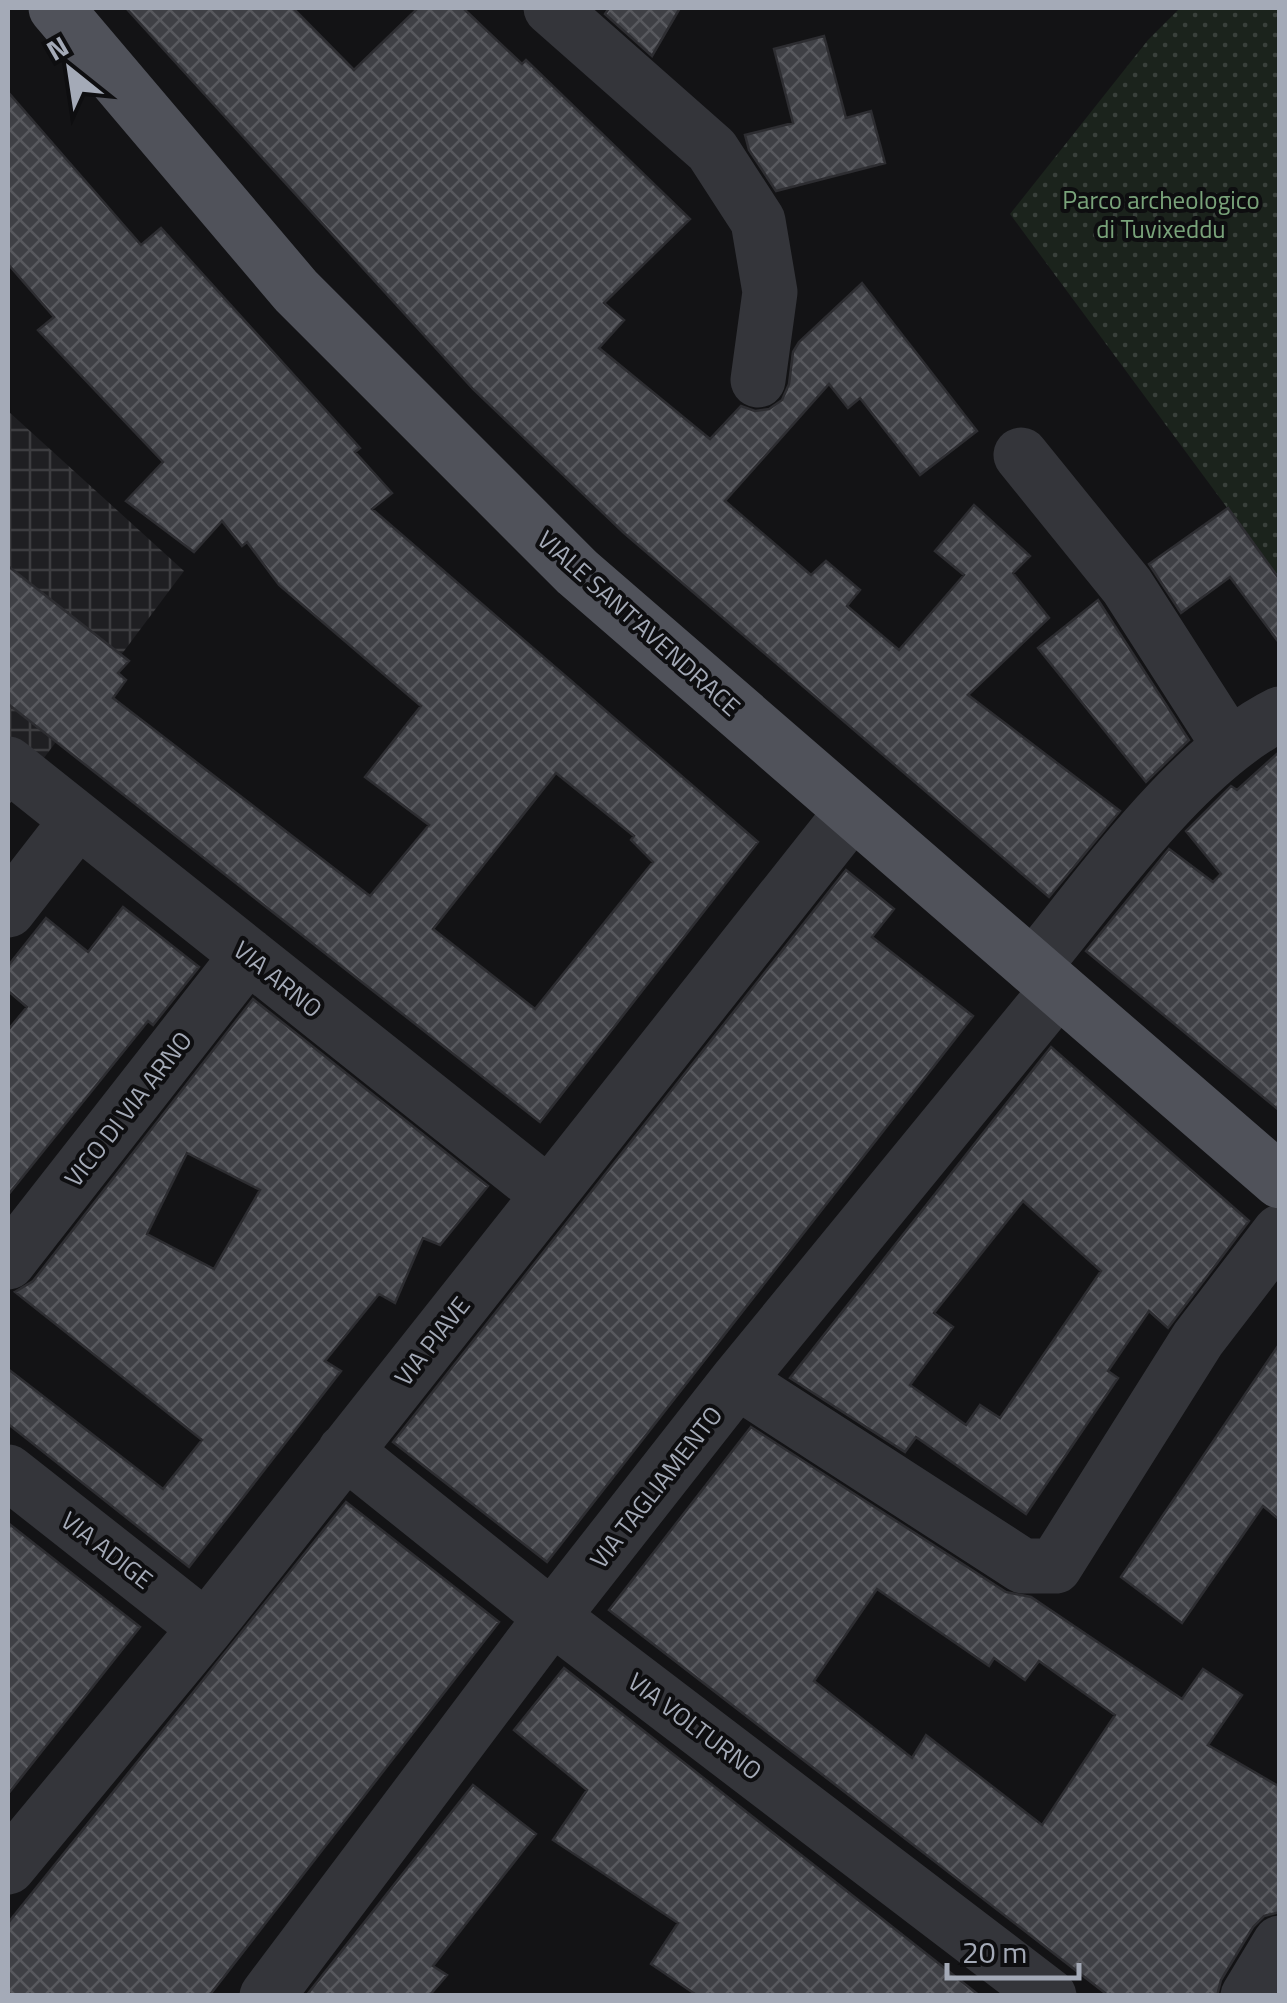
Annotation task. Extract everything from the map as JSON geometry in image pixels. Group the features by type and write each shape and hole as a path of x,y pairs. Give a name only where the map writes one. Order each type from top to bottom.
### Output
{"main road":[{"name":"VIALE SANT'AVENDRACE","path":"56,8 310,304 577,572 1280,1181"}],"street":[{"path":"551,8 712,150 758,221 770,292 758,380"},
{"path":"1021,455 1127,586 1229,745"},
{"name":"VIA TAGLIAMENTO","path":"266,1996 552,1617 1046,978 1153,821 1229,745 1280,714"},
{"name":"VIA ARNO","path":"8,764 548,1194"},
{"name":"VIA PIAVE","path":"8,1867 206,1628 852,812"},
{"path":"8,910 78,820"},
{"name":"VICO DI VIA ARNO","path":"8,1262 248,955"},
{"path":"737,1382 1022,1566 1055,1566 1198,1339 1280,1232"},
{"name":"VIA VOLTURNO","path":"345,1451 552,1617 1049,1996"},
{"name":"VIA ADIGE","path":"8,1472 206,1628"},
{"path":"1248,1996 1280,1943"}],"shaded area":[{"path":"8,411 184,571 8,806"}],"green space":[{"name":"Parco archeologico di Tuvixeddu","path":"1180,8 1279,8 1279,578 1010,214 1148,40"}],"building":[{"path":"126,8 293,8 354,70 418,8 463,8 522,64 526,60 690,219 604,303 624,320 599,348 710,439 741,406 755,411 769,409 782,400 799,342 862,283 977,431 920,475 860,398 848,408 829,384 725,501 811,575 826,561 860,590 847,606 899,650 964,575 935,551 974,505 1030,556 1013,573 1049,618 968,695 1120,811 1049,897 624,533 473,389"},
{"path":"609,8 680,8 652,56 605,14"},
{"path":"824,36 846,118 871,111 885,163 776,191 749,150 745,135 793,123 774,49"},
{"path":"8,92 141,245 161,228 360,448 355,452 392,493 372,509 758,842 540,1122 8,704 8,566 129,661 118,673 126,680 113,698 370,896 429,825 365,777 421,706 279,585 247,542 242,546 222,521 194,552 126,501 163,462 38,330 54,317 8,264","holes":["556,773 634,836 631,840 653,862 535,1009 433,929"]},
{"path":"1228,508 1280,580 1280,644 1230,577 1181,613 1149,564"},
{"path":"1098,600 1189,740 1146,782 1038,648"},
{"path":"1280,751 1280,1111 1086,951 1169,849 1213,882 1221,874 1186,831 1231,786 1237,790"},
{"path":"846,870 894,909 872,937 973,1016 547,1562 393,1442"},
{"path":"123,907 199,967 153,1025 148,1021 8,1195 8,1030 27,1007 8,991 8,966 46,918 88,952"},
{"path":"253,999 488,1186 440,1245 423,1238 395,1303 379,1294 325,1361 341,1371 189,1567 8,1424 8,1369 163,1489 202,1440 15,1292 33,1281","holes":["187,1153 260,1190 214,1269 147,1234"]},
{"path":"1051,1047 1249,1221 1168,1328 1149,1311 1108,1371 1118,1378 1026,1514 916,1437 905,1452 790,1378","holes":["1023,1201 1101,1271 1000,1418 980,1405 966,1425 910,1385 953,1327 934,1313"]},
{"path":"1280,1343 1280,1520 1263,1506 1182,1623 1121,1577"},
{"path":"751,1427 1006,1592 1031,1597 1182,1699 1203,1669 1242,1695 1208,1745 1280,1787 1280,1912 1264,1916 1253,1927 1221,1980 1217,1996 1109,1996 609,1610","holes":["877,1589 989,1666 994,1658 1025,1680 1039,1661 1115,1715 1042,1825 926,1735 912,1758 814,1681"]},
{"path":"346,1502 499,1622 209,1996 8,1996 8,1923"},
{"path":"8,1523 140,1627 8,1794"},
{"path":"564,1668 980,1996 698,1996 651,1964 678,1923 553,1840 587,1790 514,1730"},
{"path":"473,1785 536,1834 433,1966 447,1975 429,1996 306,1996"}]}
